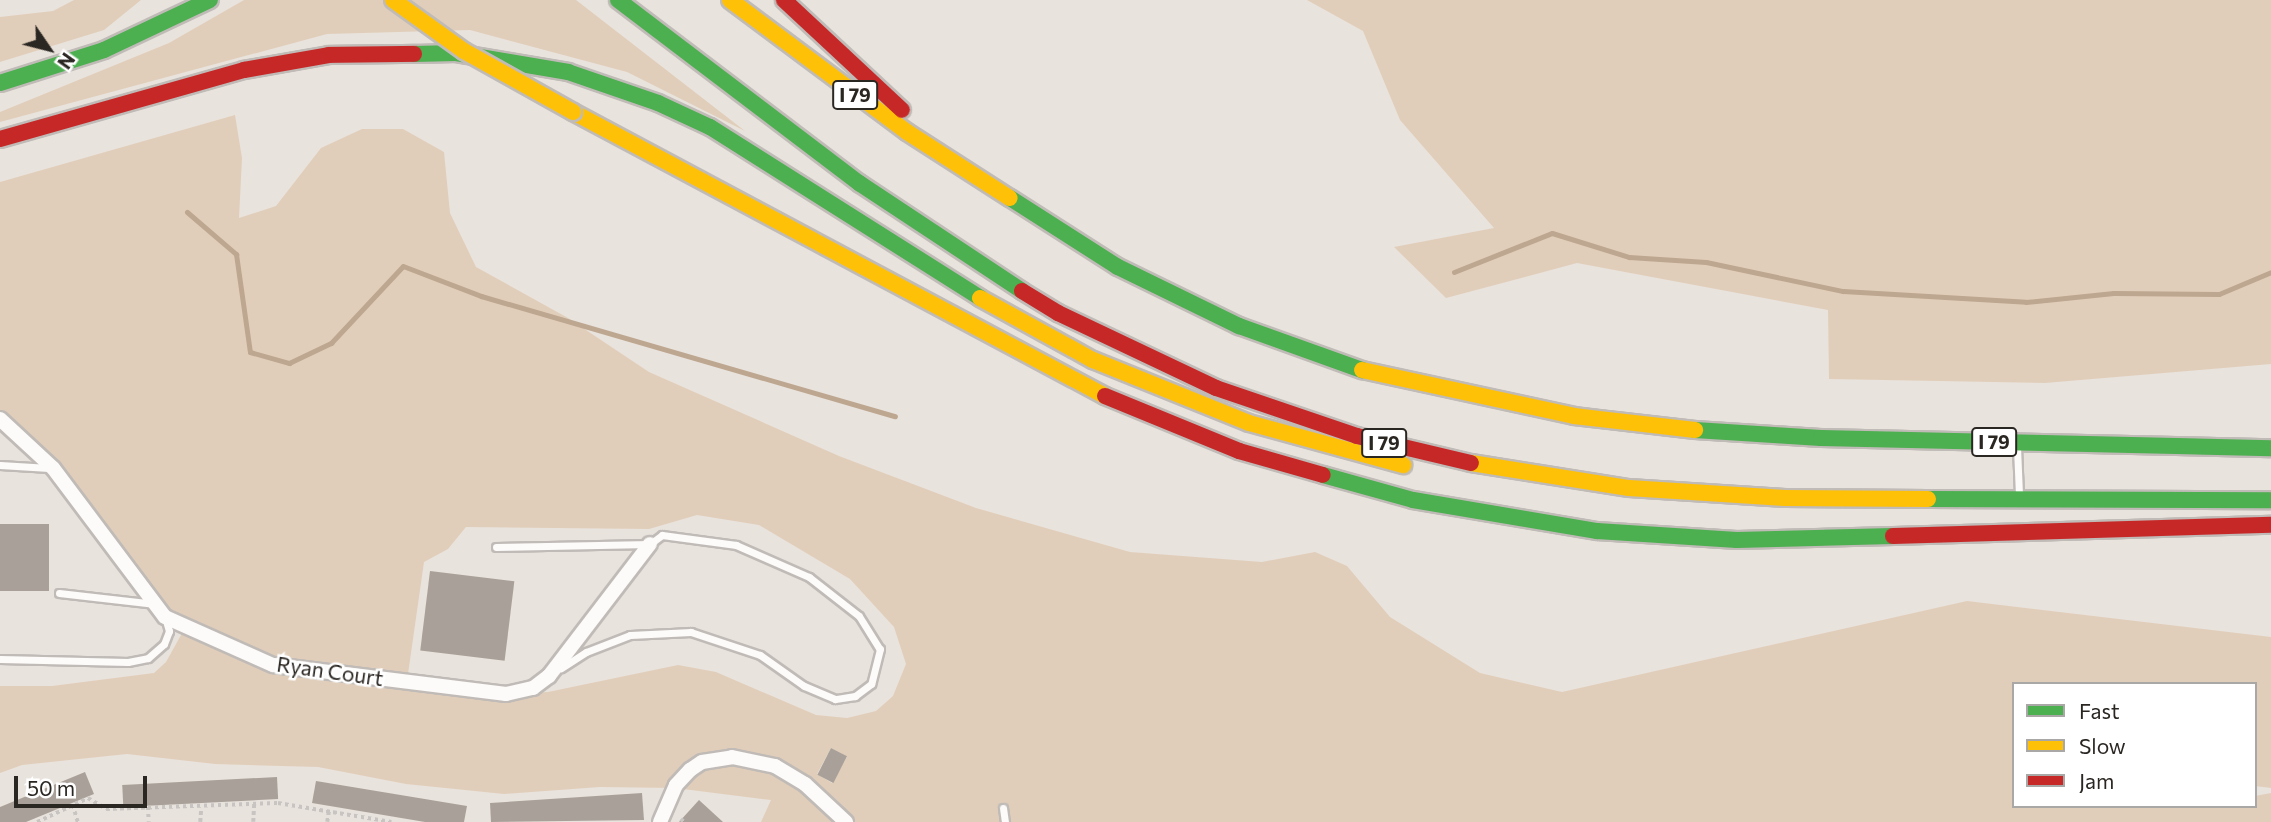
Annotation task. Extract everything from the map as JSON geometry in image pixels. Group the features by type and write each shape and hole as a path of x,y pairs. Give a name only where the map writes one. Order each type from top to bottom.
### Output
{"main road":[{"path":"0,83 104,50 210,0"},
{"path":"393,0 464,51 1080,386 1239,451 1413,500 1597,531 1737,540 2271,525"},
{"name":"I 79","path":"618,0 859,183 967,257 1058,313 1216,388 1306,419 1418,452 1565,481 1785,498 2019,496 2271,500"},
{"name":"I 79","path":"730,0 835,81 984,184 1179,299 1358,369 1520,407 1697,430 2017,443 2271,448"},
{"path":"784,0 984,184"},
{"path":"0,139 244,70 329,55 414,51 535,64 631,92 710,127 985,304 1151,386 1249,423 1376,460 1440,471 1565,481"}],"street":[{"name":"Ryan Court","path":"0,419 53,468 165,617 273,665 506,694 533,688 549,676 650,544"},
{"path":"660,822 676,785 690,770 702,762 732,757 775,765 824,800 846,822"}],"lane":[{"path":"2017,443 2019,496"},
{"path":"0,465 53,468"},
{"path":"496,547 650,544 662,535 695,536 765,554 809,577 859,616 874,634 880,649 879,669 871,684 855,696 835,699 819,694 760,655 723,639 657,631 586,652 549,676"},
{"path":"59,593 155,604"},
{"path":"0,659 128,662 148,658 166,638 165,617"},
{"path":"824,800 857,822"},
{"path":"1003,808 1005,822"}],"path":[{"path":"37,822 88,798 106,809 201,809 254,804 329,810 388,822"},
{"path":"253,822 254,804"},
{"path":"72,805 78,822"},
{"path":"148,807 149,822"},
{"path":"200,822 201,809"},
{"path":"327,822 329,810"}],"shaded area":[{"path":"74,0 141,0 104,30 0,62 0,17 53,11"},
{"path":"244,0 576,0 745,131 627,72 470,30 327,34 0,122 0,112 169,43"},
{"path":"1307,0 2271,0 2271,364 2045,383 1829,379 1828,310 1577,263 1446,298 1394,247 1494,228 1400,120 1363,31"},
{"path":"235,115 242,158 239,218 276,206 321,148 362,129 403,129 444,152 450,213 476,267 568,318 649,372 839,456 976,508 1130,552 1262,562 1315,552 1347,566 1390,617 1480,673 1562,692 1967,601 2271,637 2271,788 2257,786 2257,682 2012,682 2012,808 2257,808 2257,796 2271,793 2271,822 761,822 771,800 675,788 600,787 504,794 406,784 318,767 215,764 127,754 22,765 0,773 0,686 52,686 154,673 166,662 186,626 165,617 53,468 0,419 0,182","holes":["697,515 759,525 850,579 894,627 906,664 893,696 876,711 847,718 816,715 716,672 678,665 548,692 506,694 407,681 424,562 448,549 466,527 649,529","831,748 847,757 832,783 817,774"]}],"building":[{"path":"0,524 49,524 49,591 0,591"},
{"path":"430,571 514,581 505,661 420,650"},
{"path":"831,748 847,756 833,783 817,775"},
{"path":"85,772 94,794 26,822 0,822 0,807"},
{"path":"277,777 278,799 123,807 122,785"},
{"path":"316,781 467,806 464,822 425,822 312,803"},
{"path":"642,793 644,820 491,822 490,803"},
{"path":"699,800 723,822 679,822"}],"waterway":[{"path":"187,212 236,254 250,352 289,363 331,343 403,266 481,296 895,416"},
{"path":"1454,272 1552,233 1629,257 1706,262 1843,291 2026,302 2114,293 2219,294 2271,272"}],"traffic: fast":[{"path":"0,83 104,50 210,0"},
{"path":"618,0 859,183 1022,291"},
{"path":"414,54 456,53 568,72 658,103 710,127 980,298"},
{"path":"1010,198 1118,267 1239,326 1362,370"},
{"path":"1695,430 1821,438 2271,448"},
{"path":"1323,475 1413,500 1597,531 1737,540 1893,536"},
{"path":"1928,499 2271,500"}],"traffic: slow":[{"path":"393,0 464,51 573,112"},
{"path":"730,0 907,132 1010,198"},
{"path":"573,112 1105,396"},
{"path":"980,298 1093,360 1249,423 1403,465"},
{"path":"1362,370 1574,416 1695,430"},
{"path":"1471,463 1629,488 1785,498 1928,499"}],"traffic: jam":[{"path":"784,0 902,110"},
{"path":"0,139 244,70 329,55 414,54"},
{"path":"1022,291 1058,313 1216,388 1357,436 1471,463"},
{"path":"1105,396 1239,451 1323,475"},
{"path":"1893,536 2271,525"}]}
